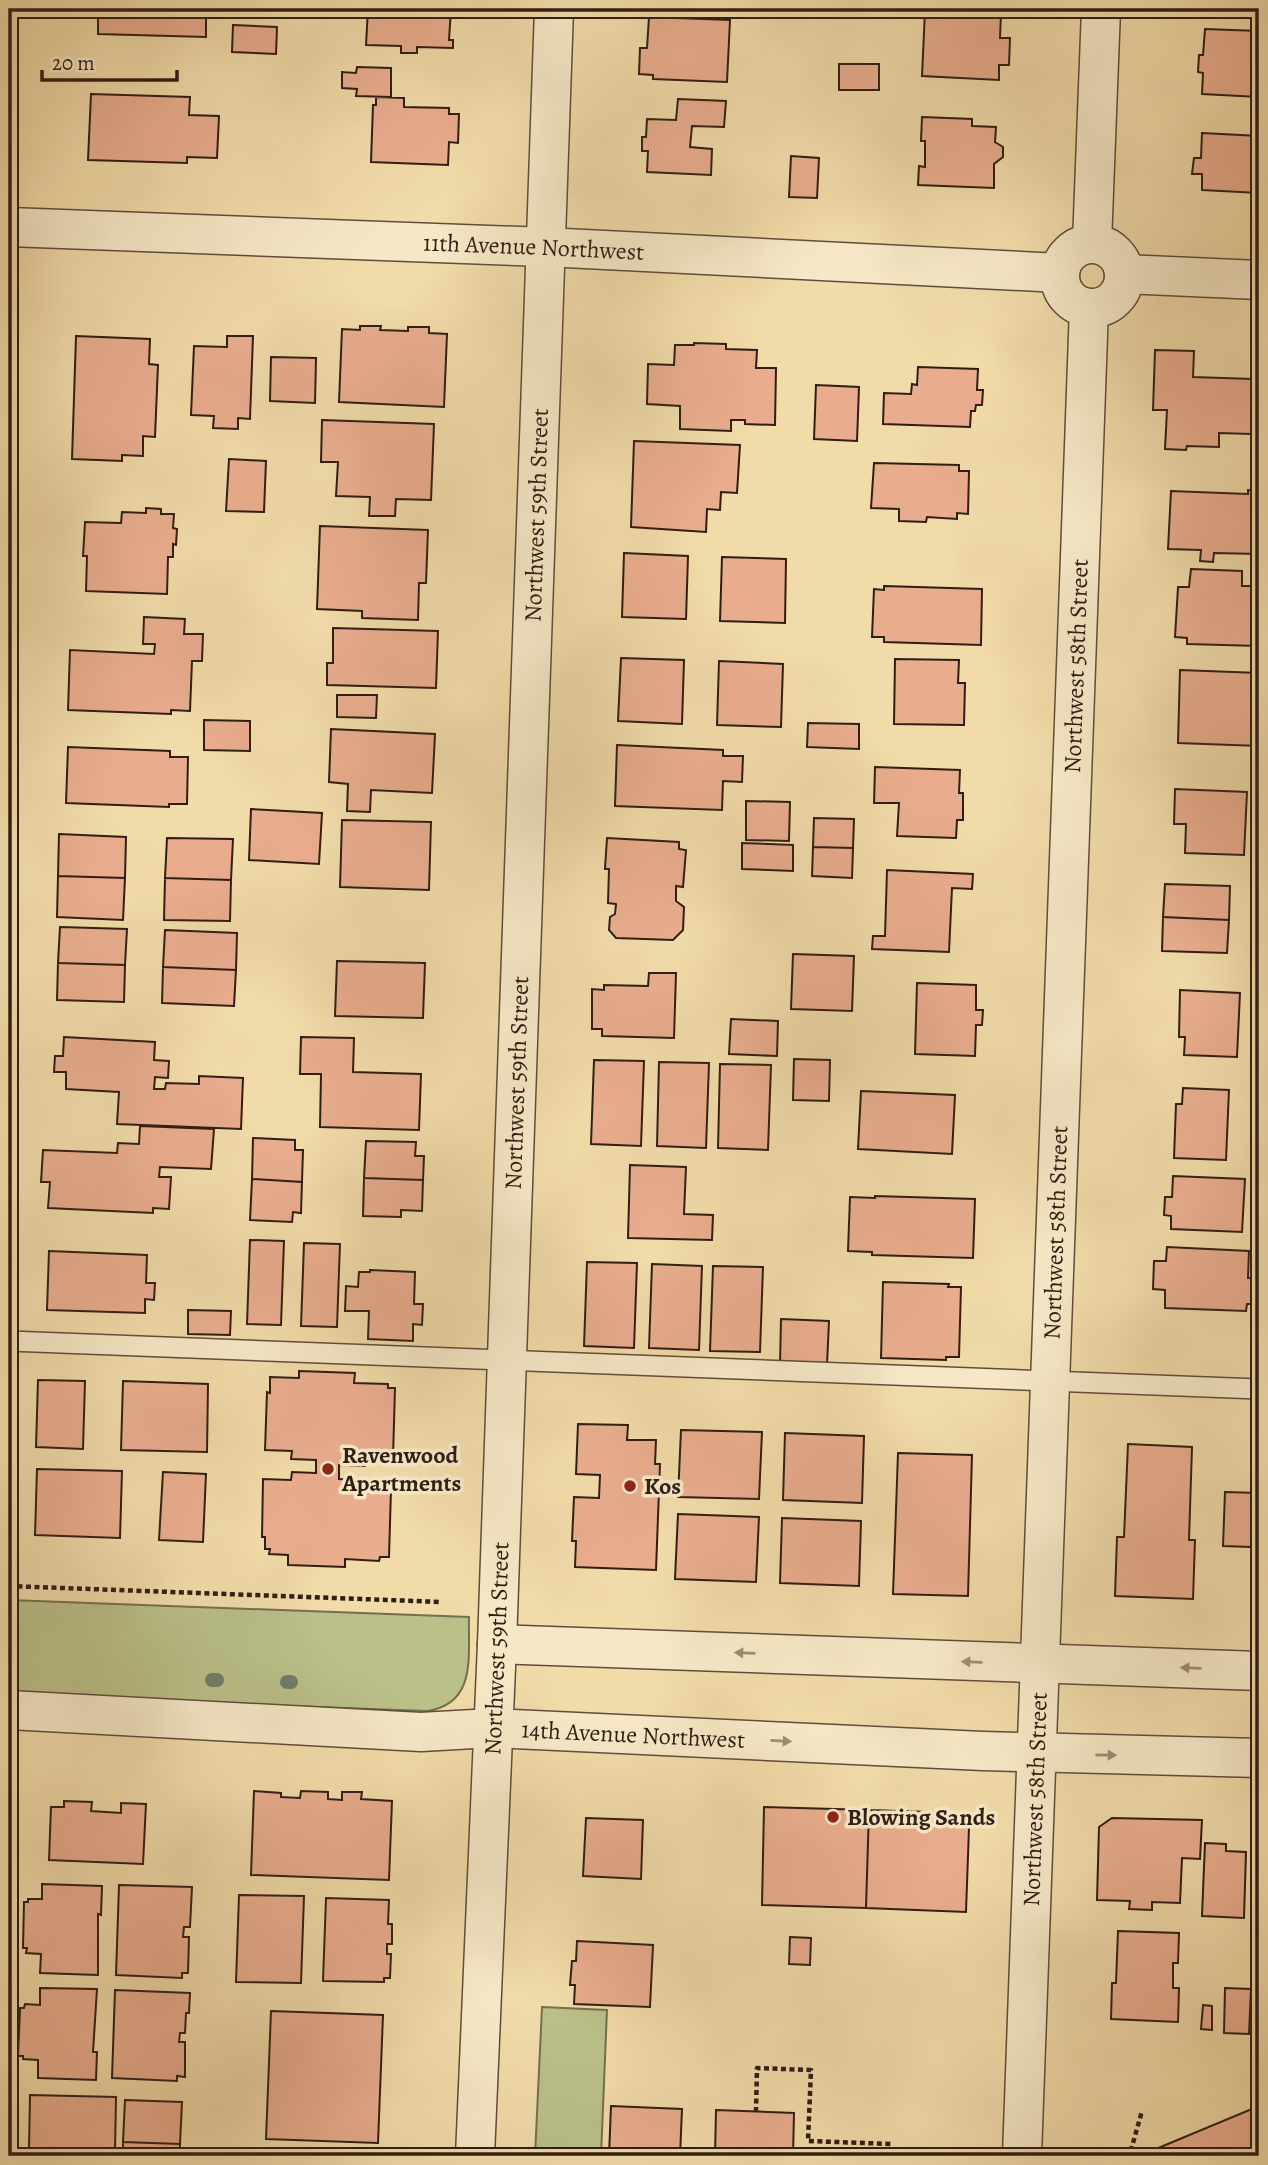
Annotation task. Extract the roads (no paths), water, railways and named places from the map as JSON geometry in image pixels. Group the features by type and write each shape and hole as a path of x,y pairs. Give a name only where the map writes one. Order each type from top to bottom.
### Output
{"street":[{"name":"Northwest 59th Street","path":"475,2156 497,1644 554,9"},
{"path":"1092,243 1101,9"},
{"name":"11th Avenue Northwest","path":"9,226 545,247 1060,273"},
{"path":"1092,243 1112,250 1119,257 1124,274 1122,290 1116,299 1107,305 1089,308 1074,303 1066,296 1060,273 1066,257 1073,250 1092,243"},
{"path":"1124,274 1259,280"},
{"name":"Northwest 58th Street","path":"1023,2156 1089,308"},
{"path":"497,1644 1259,1671"},
{"name":"14th Avenue Northwest","path":"9,1710 421,1732 492,1728 1037,1752 1259,1758"}],"lane":[{"path":"9,1341 1259,1389"}],"waterway":[{"path":"212,1680 217,1680"}],"place":[{"name":"Ravenwood Apartments","path":"328,1469"},
{"name":"Kos","path":"630,1486"},
{"name":"Blowing Sands","path":"833,1817"}]}
